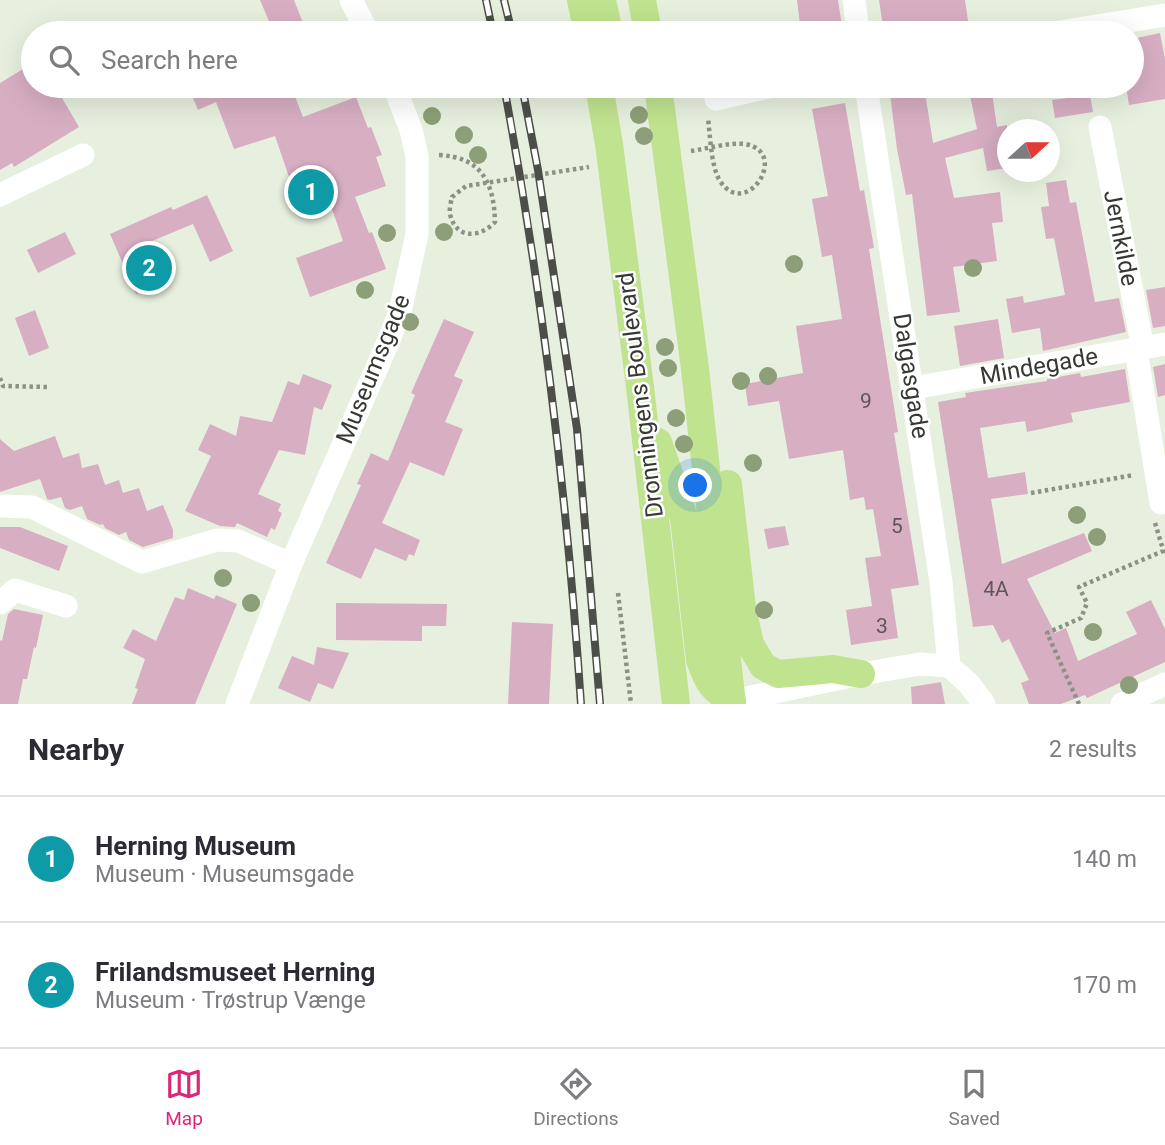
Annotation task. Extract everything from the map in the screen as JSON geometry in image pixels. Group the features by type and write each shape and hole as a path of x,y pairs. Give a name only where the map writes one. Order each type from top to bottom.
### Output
{"main road":[{"path":"580,0 585,21"},
{"path":"602,0 606,21"},
{"path":"642,0 646,21"},
{"name":"Dronningens Boulevard","path":"605,98 676,704"},
{"path":"660,98 701,423 729,703"},
{"path":"640,387 684,517 700,660 707,681 729,703"},
{"path":"701,423 726,469 742,608 750,644 763,666 778,674 833,669 861,674"}],"street":[{"path":"351,0 362,21"},
{"path":"854,0 857,21"},
{"path":"1128,21 1165,15"},
{"name":"Museumsgade","path":"237,704 291,564 400,312 417,234 417,156 411,130 399,98"},
{"path":"716,99 720,98"},
{"name":"Dalgasgade","path":"868,98 941,582 949,666"},
{"name":"Jernkilde","path":"1100,127 1148,347 1155,472 1163,502"},
{"path":"0,195 83,155"},
{"name":"Mindegade","path":"913,388 1148,347"},
{"path":"0,506 32,507 142,562 217,540 238,541 291,564"},
{"path":"0,603 15,590 66,606"},
{"path":"729,703 920,664 949,666 969,684 984,704"},
{"path":"1122,704 1165,684"}],"path":[{"path":"715,168 706,104 716,99"},
{"path":"417,156 452,156 478,166 494,200"},
{"path":"0,378 3,386 47,387"},
{"path":"1031,493 1155,472"},
{"path":"1079,704 1047,633 1081,618 1087,603 1079,587 1164,554 1154,518 1163,502"},
{"path":"618,593 631,704"}],"building":[{"path":"260,0 294,0 302,21 269,21"},
{"path":"797,0 838,0 841,21 800,21"},
{"path":"879,0 965,0 968,21 882,21"},
{"path":"1160,33 1165,59 1165,99 1129,105 1128,98 1144,98 1144,36"},
{"path":"21,70 21,98 62,98 79,127 14,167 12,163 0,170 0,83"},
{"path":"193,98 296,98 303,117 356,98 382,155 376,157 386,186 355,197 386,269 310,297 296,258 343,241 331,206 302,215 275,136 234,149 216,102 198,110"},
{"path":"891,98 926,98 933,143 977,129 971,98 993,98 997,127 997,170 987,171 983,148 945,158 954,198 1000,192 1003,222 992,223 997,261 953,267 960,312 927,316 912,194 906,195"},
{"path":"1091,98 1093,112 1055,118 1052,100"},
{"path":"845,103 860,191 864,190 874,248 869,249 898,432 894,433 919,585 891,589 898,638 851,645 846,610 872,606 865,558 881,556 873,509 866,510 864,497 850,500 843,450 789,459 779,401 748,406 745,384 803,373 796,326 842,319 832,255 822,257 812,199 828,196 812,109"},
{"path":"1066,180 1070,203 1076,202 1095,302 1119,298 1126,332 1043,351 1040,328 1012,333 1006,299 1023,296 1024,303 1065,295 1054,238 1046,239 1041,207 1049,206 1046,183"},
{"path":"207,195 233,251 210,262 193,224 140,246 157,285 136,294 110,234 171,207 173,210"},
{"path":"65,232 76,254 38,273 27,250"},
{"path":"1165,287 1165,326 1153,328 1146,290"},
{"path":"35,310 49,348 29,356 15,318"},
{"path":"444,319 474,332 454,376 463,380 445,422 463,429 444,476 410,462 382,523 420,540 414,556 409,554 406,561 375,548 361,579 326,563 361,485 357,484 371,453 388,461 415,395 411,393"},
{"path":"998,319 1004,358 960,366 954,326"},
{"path":"1165,364 1165,395 1158,397 1153,367"},
{"path":"1125,369 1130,402 1071,413 1073,422 1027,432 1025,421 980,428 988,478 1025,472 1028,494 991,499 1002,564 1084,533 1092,551 1027,579 1055,633 1066,628 1078,661 1137,634 1126,612 1151,600 1165,629 1165,662 1087,698 1085,695 1061,704 1029,704 1021,683 1029,680 1009,639 1002,643 993,625 973,627 938,402 966,397 965,393 1047,381 1080,373 1081,377"},
{"path":"303,374 332,385 322,410 314,407 305,455 279,450 258,494 281,504 278,511 282,513 275,530 271,528 267,537 237,523 235,527 220,526 185,511 211,456 198,450 210,424 236,436 240,416 272,422 288,381 299,385"},
{"path":"55,436 63,458 79,453 82,468 98,464 105,485 119,480 123,493 139,488 147,511 163,505 173,530 173,538 143,547 129,540 126,532 119,535 105,528 103,524 87,519 82,506 70,510 65,508 61,497 47,499 40,479 0,492 0,439 14,451"},
{"path":"785,526 789,545 768,549 764,529"},
{"path":"0,527 20,527 68,546 59,571 0,548"},
{"path":"188,588 214,599 216,595 237,604 195,704 132,704 145,659 123,648 133,629 156,641 175,597 184,600"},
{"path":"336,603 447,604 446,626 422,626 422,641 336,640"},
{"path":"14,609 43,615 36,648 34,647 27,679 23,679 18,704 0,704 0,640 2,641 8,614"},
{"path":"512,622 553,624 549,704 508,704"},
{"path":"317,647 349,653 333,689 318,683 310,702 278,688 292,656 314,665"},
{"path":"941,682 945,704 912,704 911,687"}],"railway":[{"path":"486,0 490,21"},
{"path":"504,0 509,21"},
{"path":"506,98 552,394 581,704"},
{"path":"524,98 538,170 577,429 600,704"}],"place":[{"name":"Herning Museum","path":"311,192"},
{"name":"Frilandsmuseet Herning","path":"149,268"}]}
